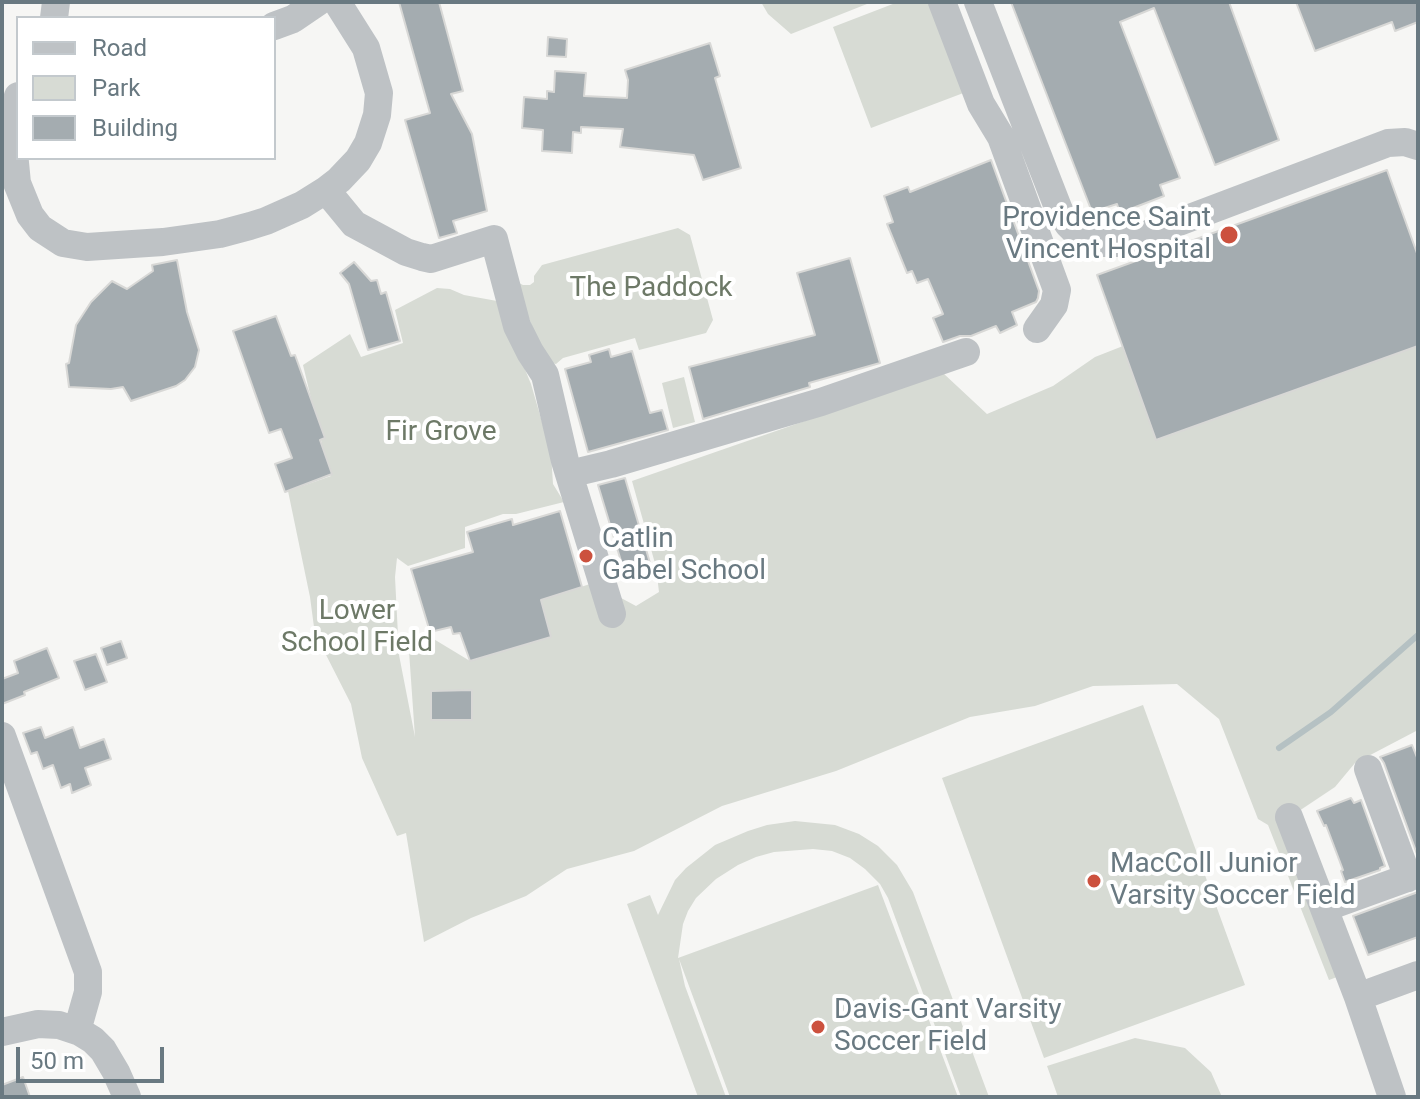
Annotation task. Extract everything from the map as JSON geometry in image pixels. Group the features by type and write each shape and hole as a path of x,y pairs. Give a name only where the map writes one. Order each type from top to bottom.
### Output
{"street":[{"path":"276,25 293,19 318,2"},
{"path":"16,102 12,132 17,183 30,215 40,228 63,243 87,247 163,242 220,234 266,221 326,190 358,160 368,143 377,115 379,93 366,48 337,2"},
{"path":"942,2 981,104 1001,137 1057,290 1054,305 1037,329"},
{"path":"978,2 1059,210 1078,234 1092,241 1118,243 1134,239 1388,143 1405,142 1418,146"},
{"path":"326,190 354,224 406,252 422,257 431,259 494,239 517,326 545,375 569,474 612,614"},
{"path":"569,474 611,464 821,390 966,352"},
{"path":"2,736 88,972 88,992 77,1031"},
{"path":"1324,908 1413,876 1368,769"},
{"path":"1289,817 1358,997 1392,1097"},
{"path":"1358,997 1418,975"},
{"path":"2,1032 38,1024 59,1025 77,1031 103,1050 127,1097"}],"green space":[{"path":"761,2 872,2 791,34 768,14"},
{"path":"898,2 932,2 966,92 871,128 833,27"},
{"name":"The Paddock","path":"678,228 690,235 713,320 706,333 639,350 635,338 563,358 556,364 547,362 513,280 530,285 542,265"},
{"path":"437,288 497,301 531,384 551,453 553,484 564,502 516,514 503,514 465,527 465,548 408,566 397,558 399,655 415,737 409,651 432,638 470,661 551,637 541,600 593,583 636,606 659,592 656,567 632,481 943,373 987,414 1053,386 1095,357 1123,346 1157,440 1418,346 1418,730 1355,763 1335,787 1287,819 1345,974 1329,980 1268,825 1258,819 1219,719 1177,684 1093,686 1035,706 970,717 836,771 722,806 634,851 567,869 526,896 471,918 424,942 406,833 397,836 362,758 351,704 314,627 288,491 331,476 320,465 322,444 303,365 350,334 361,357 403,343 395,310"},
{"path":"684,377 695,422 673,428 662,383"},
{"name":"MacColl Junior Varsity Soccer Field","path":"1143,705 1245,985 1044,1058 942,778"},
{"name":"Davis-Gant Varsity Soccer Field","path":"795,821 835,825 859,834 878,846 897,865 913,892 989,1097 961,1097 888,898 880,884 850,858 832,851 813,849 774,852 756,857 716,879 696,898 688,911 678,958 878,885 958,1097 730,1097 679,959 685,986 726,1097 698,1097 627,904 650,895 658,915 675,880 715,845 767,825"},
{"path":"1135,1038 1185,1048 1211,1072 1222,1097 1058,1097 1047,1066"}],"building":[{"path":"399,2 439,2 463,91 451,94 472,134 487,211 453,221 457,233 439,238 405,120 430,113"},
{"path":"1011,2 1229,2 1279,140 1215,165 1154,8 1120,22 1180,178 1160,185 1164,196 1120,213 1117,204 1092,212"},
{"path":"1296,2 1418,2 1418,22 1395,31 1392,22 1315,51"},
{"path":"548,37 567,39 566,57 547,56"},
{"path":"710,43 720,76 715,78 741,168 703,180 694,155 620,147 623,129 581,127 581,133 573,132 572,153 542,151 543,130 522,128 524,97 547,99 547,91 554,92 555,71 586,73 584,96 627,98 625,70"},
{"path":"991,160 1039,291 1038,298 1036,302 1012,312 1017,325 1000,333 996,326 943,342 933,318 943,314 928,279 917,283 912,271 907,273 887,224 893,222 884,196 908,187 910,192"},
{"path":"1387,170 1418,256 1418,346 1156,440 1097,275"},
{"path":"850,258 880,363 703,419 689,367 815,335 797,273"},
{"path":"177,260 187,312 199,350 195,367 185,380 131,401 123,387 69,387 66,364 69,363 76,325 91,302 112,281 127,289 153,271 152,265"},
{"path":"354,262 371,281 377,280 381,294 386,292 400,341 368,350 349,284 340,273"},
{"path":"276,316 291,356 295,355 325,438 320,440 332,474 285,492 275,464 292,458 281,429 269,433 233,331"},
{"path":"609,349 611,357 632,351 650,413 662,410 668,430 588,452 565,369 591,362 589,355"},
{"path":"625,478 650,563 624,571 598,485"},
{"path":"560,511 582,587 541,600 551,637 470,661 460,633 453,634 451,627 430,632 411,569 473,552 467,532 512,519 513,525"},
{"path":"121,641 127,658 107,665 101,648"},
{"path":"47,648 59,678 2,704 2,679 18,673 14,661"},
{"path":"96,654 107,682 85,690 74,661"},
{"path":"472,690 472,720 431,720 431,691"},
{"path":"41,727 45,738 73,727 80,748 104,739 111,759 85,768 91,785 72,793 70,784 61,788 53,765 43,769 37,752 31,754 23,733"},
{"path":"1412,745 1418,760 1417,854 1380,757"},
{"path":"1351,798 1354,803 1361,800 1385,866 1345,882 1326,825 1317,811"},
{"path":"1418,892 1418,937 1368,955 1353,916"},
{"path":"23,1077 30,1097 2,1097 2,1085"}],"waterway":[{"path":"1279,748 1331,712 1418,635"}],"place":[{"name":"Providence Saint Vincent Hospital","path":"1229,235"},
{"name":"Catlin Gabel School","path":"586,556"},
{"name":"MacColl Junior Varsity Soccer Field","path":"1094,881"},
{"name":"Davis-Gant Varsity Soccer Field","path":"818,1027"}],"park label":[{"name":"Fir Grove","path":"441,433"},
{"name":"Lower School Field","path":"357,628"}]}
